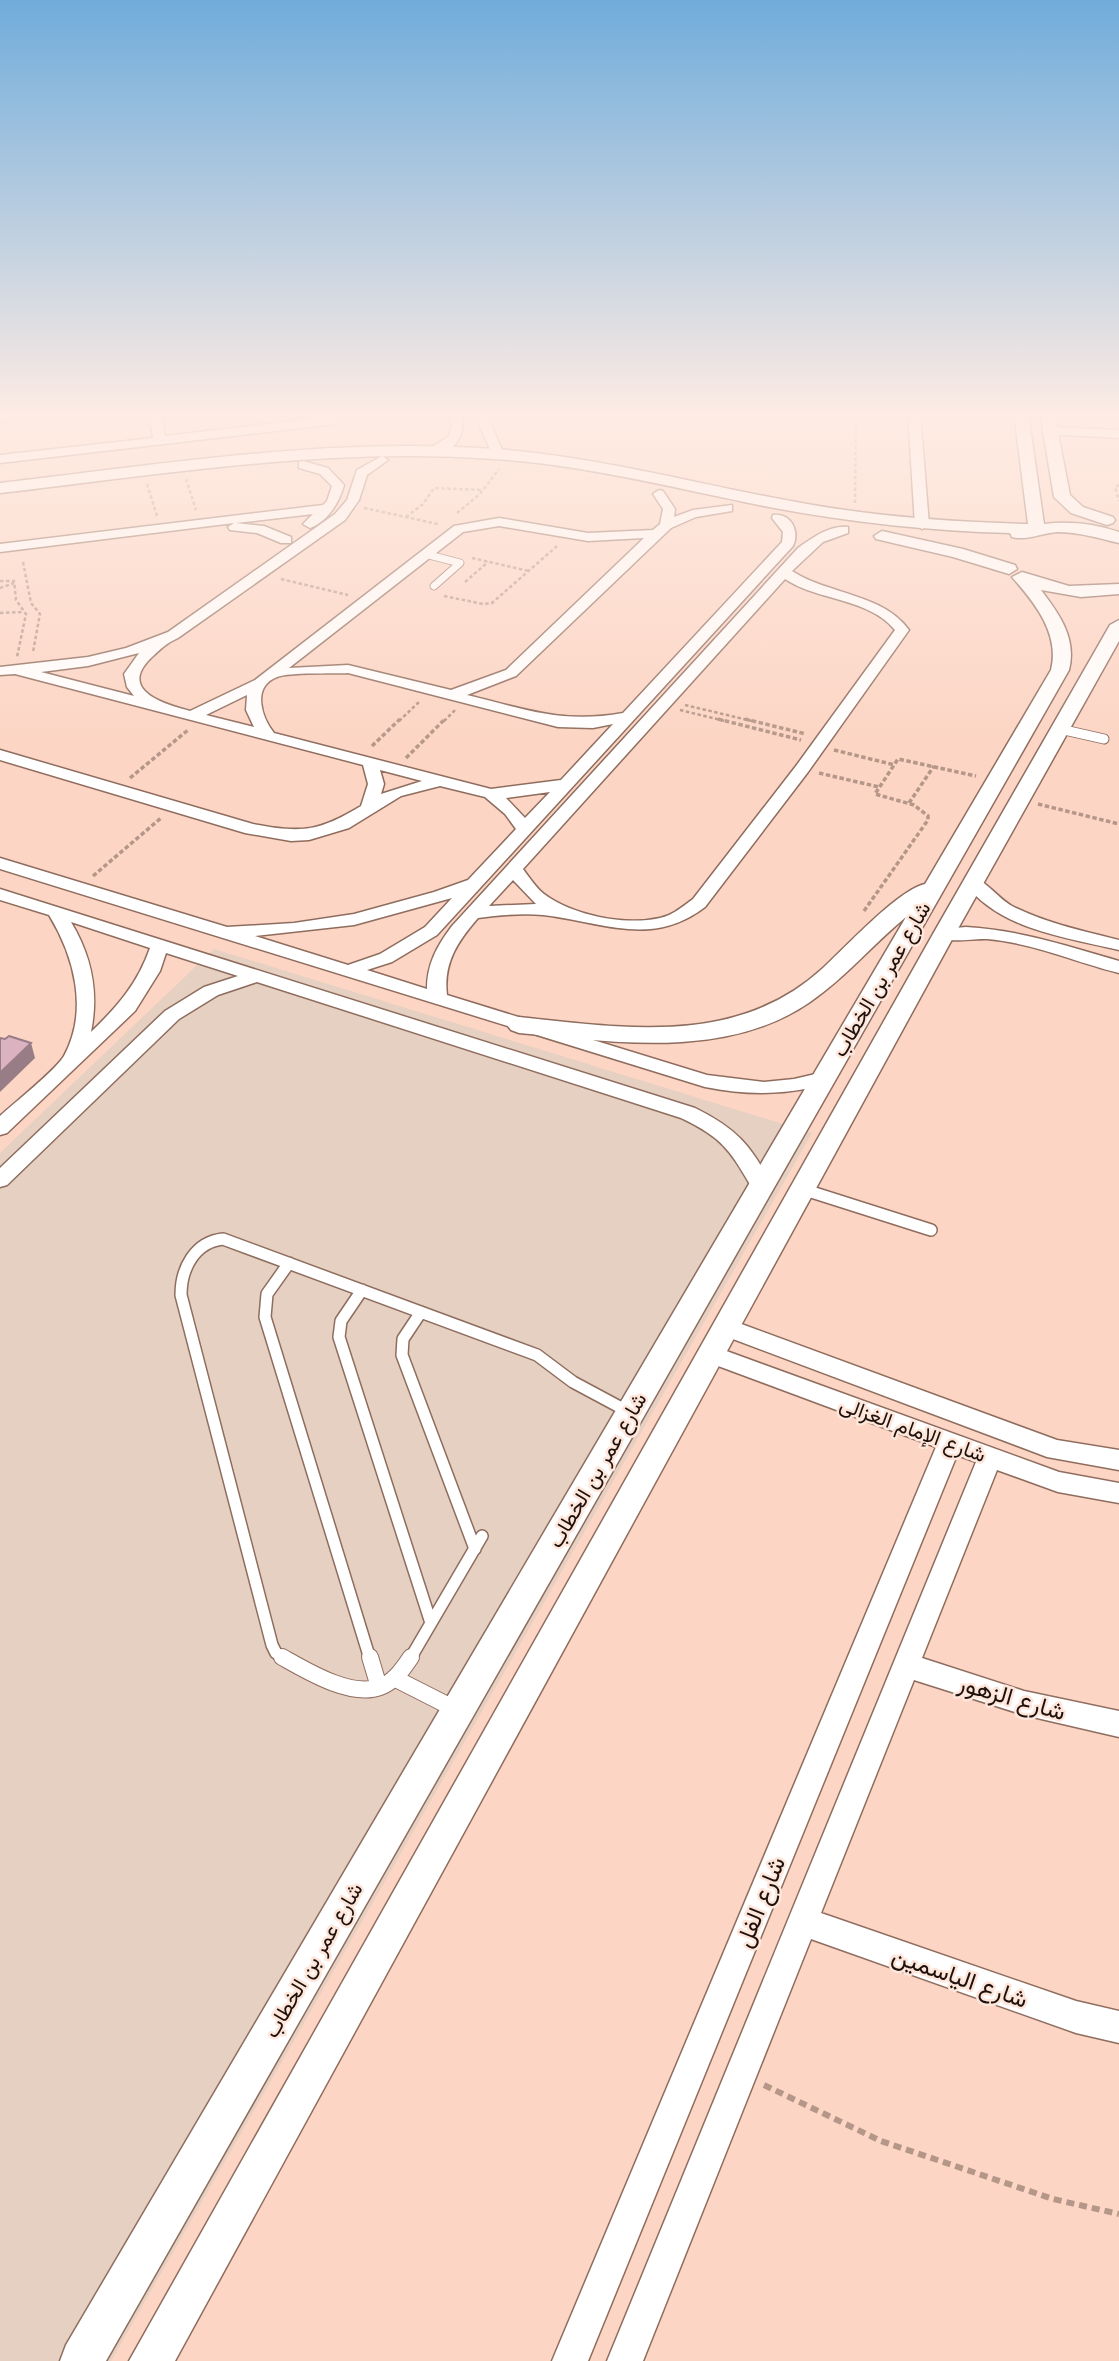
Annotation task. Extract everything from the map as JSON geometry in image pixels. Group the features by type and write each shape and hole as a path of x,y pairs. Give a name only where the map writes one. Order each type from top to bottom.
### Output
{"street":[{"path":"0,556 199,523"},
{"path":"11,667 32,660 97,650 152,632 184,613 308,523"},
{"path":"153,705 135,690 131,682 135,666 163,640 200,617 331,523"},
{"path":"198,717 260,683 459,529 492,523"},
{"path":"506,523 588,537 661,530"},
{"path":"661,530 664,523"},
{"path":"459,697 511,673 620,554 675,523"},
{"path":"347,971 386,958 418,941 565,785 586,746 627,717 788,543 790,531 785,523"},
{"path":"806,523 936,547 1061,590 1084,592 1119,589"},
{"path":"907,523 1035,529 1088,523"},
{"path":"1035,523 1035,529"},
{"path":"0,548 243,527 259,529 286,540"},
{"path":"1058,527 1098,531 1119,538"},
{"path":"1016,573 1002,559 1003,546 1035,529"},
{"path":"438,1000 436,978 440,956 448,943 784,572 810,545 843,530"},
{"path":"588,537 620,554"},
{"path":"473,914 514,909 559,912 642,926 677,919 690,912 802,769 902,631 897,621 886,613 802,585 784,572"},
{"name":"شارع عمر بن الخطاب","path":"150,2361 973,882 1064,657 1062,643 1050,615 1016,573"},
{"path":"762,596 789,593 825,594"},
{"path":"184,613 200,617"},
{"name":"شارع عمر بن الخطاب","path":"82,2361 938,880 1009,788 1060,729 1119,625"},
{"path":"317,639 348,669"},
{"path":"11,667 91,662 163,640"},
{"path":"0,662 491,794 565,785"},
{"path":"673,667 693,672"},
{"path":"273,673 348,669 558,722 593,723 627,717"},
{"path":"511,673 505,690 512,710"},
{"path":"260,683 255,692 252,710 268,735"},
{"path":"558,722 586,746"},
{"path":"0,755 251,829 290,836 327,830 402,791 441,780"},
{"path":"364,760 376,784 369,807"},
{"path":"491,794 511,810 524,828"},
{"path":"0,863 687,1076 737,1088 773,1089 800,1086 824,1078"},
{"path":"514,869 535,895 559,912"},
{"path":"519,1025 662,1035 734,1025 766,1015 795,1002 817,985 889,919 938,880"},
{"path":"973,882 991,902 1017,916 1118,943"},
{"path":"214,930 280,929 332,924 407,907 474,883"},
{"path":"0,894 688,1113 734,1139 747,1156 761,1186"},
{"path":"55,911 77,948 87,990 81,1036 72,1060"},
{"path":"944,934 971,932 1006,935 1119,967"},
{"path":"0,1128 128,1007 151,971 160,944"},
{"path":"0,1180 172,1015 211,991 257,976"},
{"path":"744,1216 751,1226 760,1230 780,1228"},
{"path":"714,1268 734,1264 743,1267 752,1280"},
{"name":"شارع الإمام الغزالى","path":"725,1327 1046,1447 1075,1455 1119,1460"},
{"name":"شارع الإمام الغزالى","path":"710,1354 1058,1482 1119,1493"},
{"name":"شارع الفل","path":"570,2361 950,1443"},
{"path":"625,2361 990,1458"},
{"path":"534,1578 576,1596"},
{"name":"شارع الزهور","path":"906,1665 1024,1703 1119,1724"},
{"name":"شارع الياسمين","path":"803,1921 1076,2017 1119,2027"}],"lane":[{"path":"428,552 460,563 434,586"},
{"path":"1060,729 1104,739"},
{"path":"802,1188 931,1230"},
{"path":"482,1536 410,1659 394,1678 379,1687 349,1689 280,1657 273,1649 181,1295 182,1272 205,1243 223,1239 537,1355 573,1382 630,1413"},
{"path":"289,1263 266,1293 265,1317 379,1687"},
{"path":"362,1290 341,1321 339,1337 431,1623"},
{"path":"421,1312 403,1339 402,1355 475,1549"},
{"path":"394,1678 457,1710"}],"path":[{"path":"160,523 161,528"},
{"path":"434,523 459,529"},
{"path":"437,595 483,604 492,603 571,534"},
{"path":"428,552 529,571"},
{"path":"23,562 31,603 40,614 32,660"},
{"path":"447,597 488,562"},
{"path":"260,574 367,599"},
{"path":"0,581 12,580 14,583"},
{"path":"0,588 14,583"},
{"path":"14,583 16,600 25,612"},
{"path":"0,614 25,612"},
{"path":"11,667 25,612"},
{"path":"364,760 432,690"},
{"path":"396,769 459,697"},
{"path":"665,704 821,743 895,765"},
{"path":"665,704 821,743"},
{"path":"115,789 198,717"},
{"path":"859,917 928,820 925,811 876,795 901,758 1009,788 1119,824"},
{"path":"909,804 934,766"},
{"path":"802,769 880,788"},
{"path":"79,888 174,806"},
{"path":"741,2074 881,2141 1053,2199 1119,2214"}],"shaded area":[{"path":"214,949 812,1133 111,2361 0,2361 0,1153"}],"building":[{"path":"9,1036 31,1043 0,1073 0,1038"}]}
